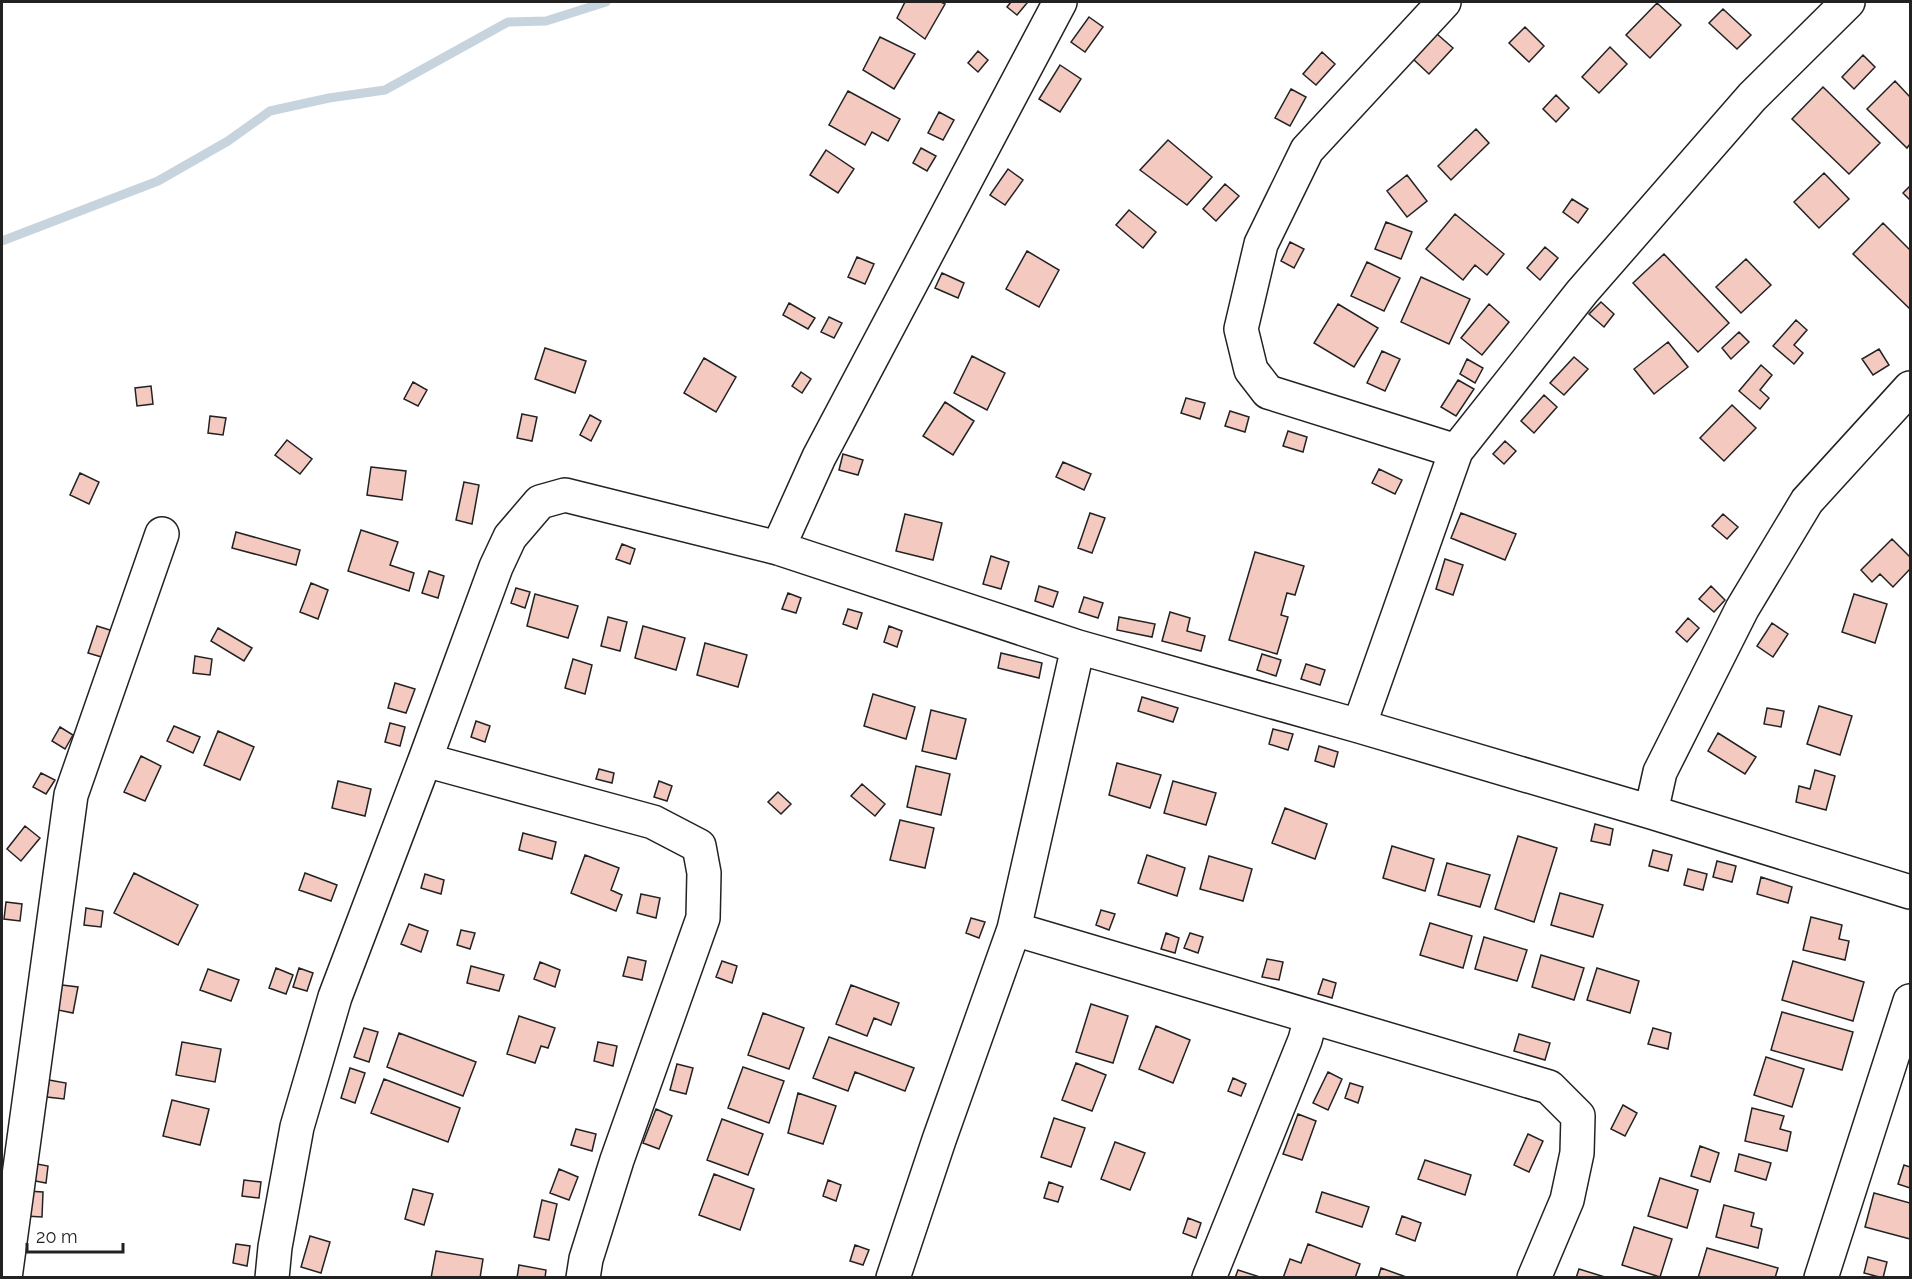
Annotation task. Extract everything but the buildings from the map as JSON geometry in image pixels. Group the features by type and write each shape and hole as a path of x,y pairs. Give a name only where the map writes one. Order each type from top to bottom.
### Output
{"street":[{"path":"778,548 830,437 1060,2"},
{"path":"1444,2 1307,150 1261,244 1241,329 1251,370 1268,392 1456,452"},
{"path":"1359,726 1456,452 1582,292 1636,230 1752,97 1848,2"},
{"path":"1651,812 1660,772 1742,609 1801,511 1824,481 1911,388"},
{"path":"272,1278 275,1247 297,1127 335,997 496,567 510,537 540,502 565,495 778,548 1078,647 1359,726 1911,892"},
{"path":"6,1278 71,795 162,534"},
{"path":"893,1278 1014,929 1078,647"},
{"path":"425,760 653,822 699,846 704,873 703,918 617,1160 586,1259 583,1278"},
{"path":"1014,929 1549,1087 1578,1116 1577,1153 1567,1200 1534,1278"},
{"path":"1821,1278 1911,1001"},
{"path":"1209,1278 1305,1040 1311,1017"}],"waterway":[{"path":"2,241 158,181 228,141 270,111 329,98 385,90 508,22 546,21 606,2"}]}
